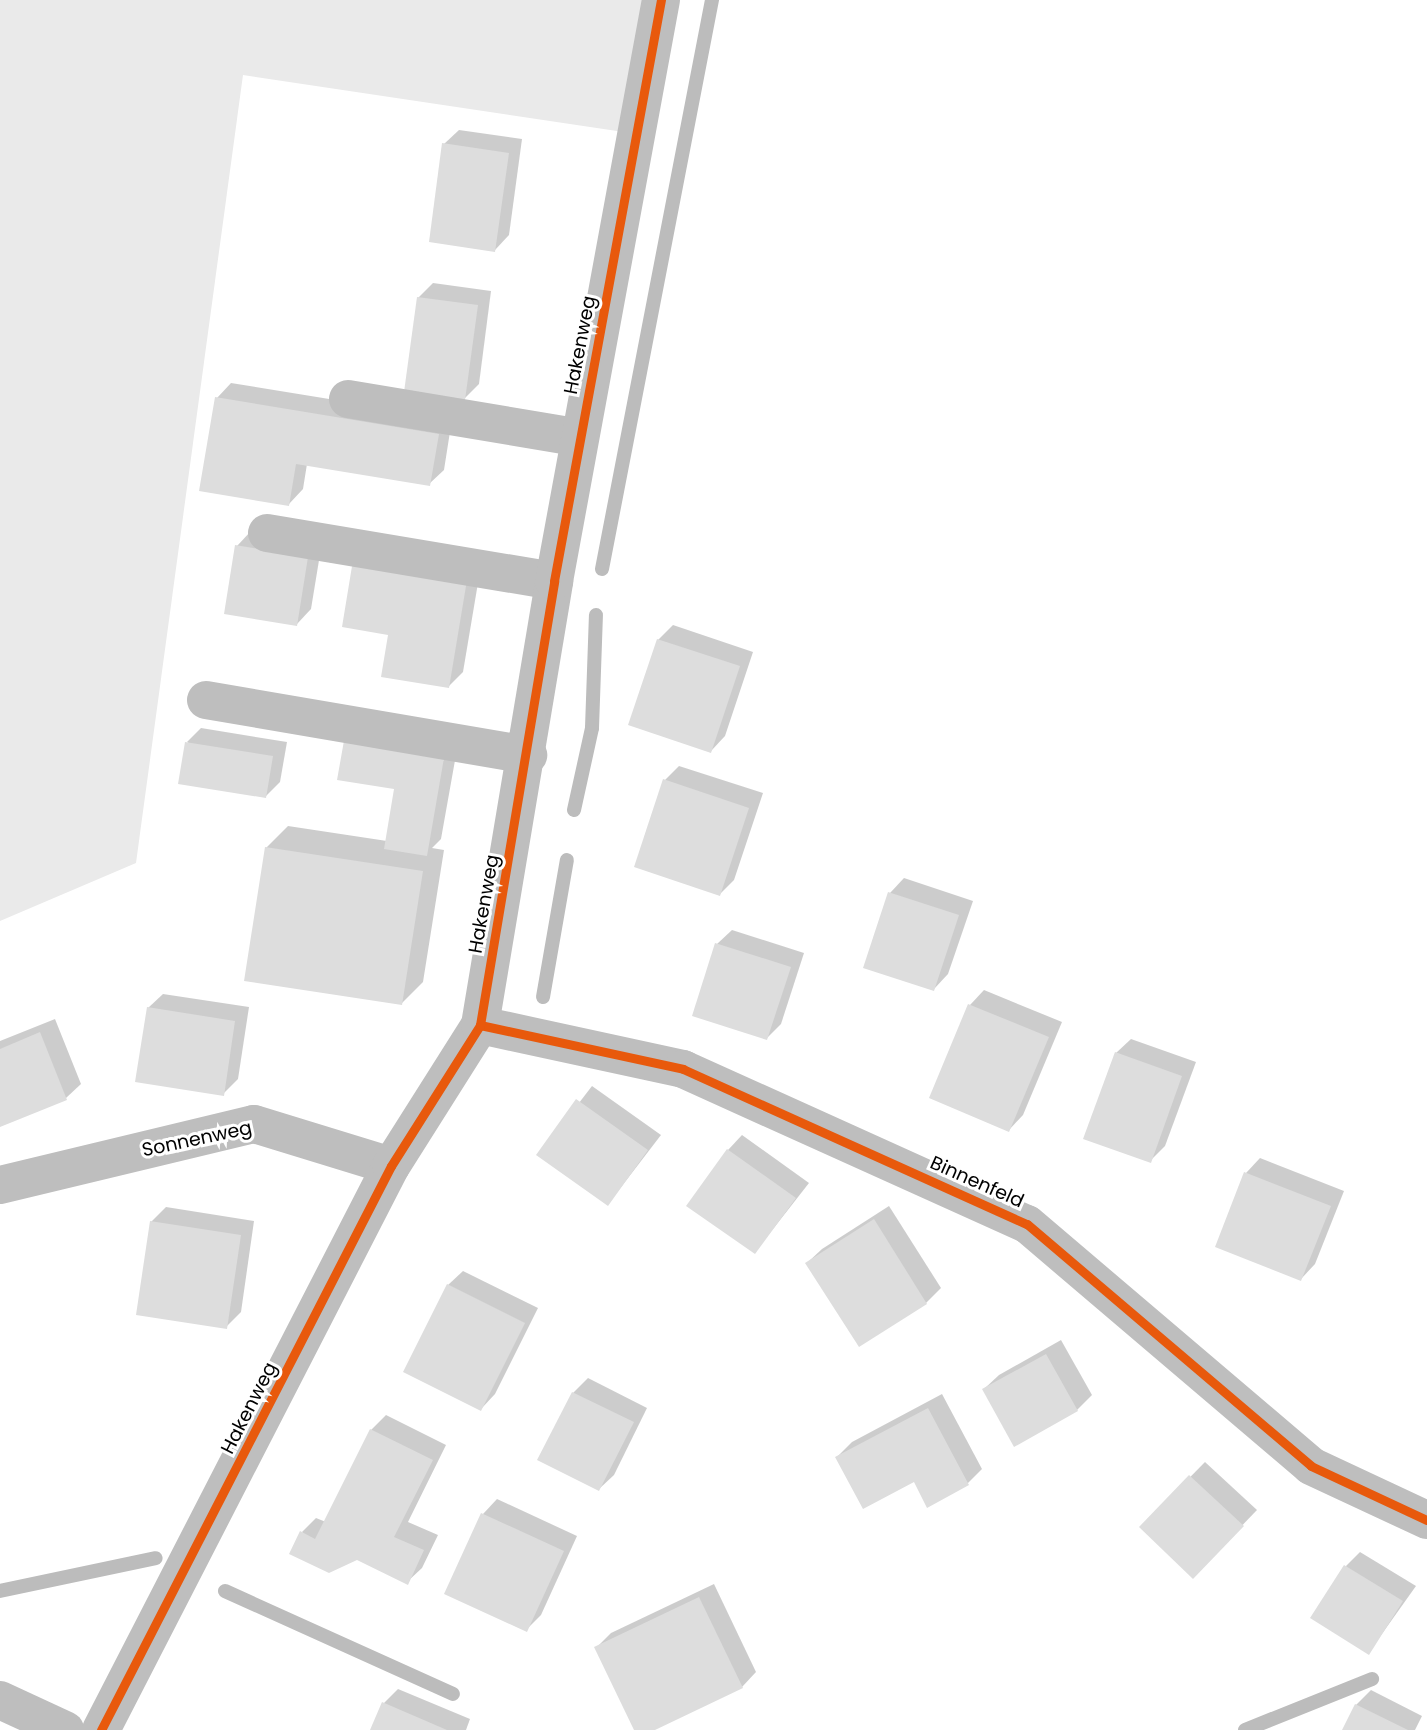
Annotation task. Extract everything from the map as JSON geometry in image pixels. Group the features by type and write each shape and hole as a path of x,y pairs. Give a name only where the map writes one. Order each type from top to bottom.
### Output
{"street":[{"name":"Hakenweg","path":"101,1730 391,1166 480,1025 528,755 554,581 661,0"},
{"path":"348,399 580,438"},
{"path":"267,533 554,581"},
{"path":"206,700 528,755"},
{"name":"Binnenfeld","path":"480,1025 683,1069 1027,1224 1311,1466 1427,1520"},
{"name":"Sonnenweg","path":"0,1185 254,1124 391,1166"},
{"path":"0,1700 65,1730"}],"shaded area":[{"path":"0,0 662,0 637,134 243,75 136,863 0,921"}],"building":[{"path":"442,143 509,153 495,252 429,242"},
{"path":"417,297 478,305 465,400 404,392"},
{"path":"215,397 439,434 430,486 296,464 289,506 199,491"},
{"path":"235,545 308,557 297,626 224,614"},
{"path":"353,560 467,580 449,688 381,677 388,635 342,627"},
{"path":"657,639 740,666 711,753 628,725"},
{"path":"345,735 445,752 427,856 384,849 394,789 337,780"},
{"path":"185,742 273,756 266,798 178,784"},
{"path":"663,779 749,808 720,896 634,867"},
{"path":"265,847 423,871 402,1005 244,981"},
{"path":"888,892 959,915 934,991 863,968"},
{"path":"715,943 791,967 767,1040 692,1016"},
{"path":"968,1004 1049,1037 1009,1132 929,1098"},
{"path":"147,1007 235,1021 224,1096 135,1082"},
{"path":"40,1032 67,1100 0,1127 0,1049"},
{"path":"1115,1052 1182,1076 1151,1163 1083,1139"},
{"path":"576,1099 648,1150 608,1206 536,1155"},
{"path":"727,1149 796,1198 755,1254 686,1206"},
{"path":"1244,1172 1331,1206 1301,1281 1215,1247"},
{"path":"874,1219 927,1304 859,1347 805,1263"},
{"path":"150,1221 241,1235 227,1329 136,1315"},
{"path":"447,1284 525,1323 481,1411 403,1372"},
{"path":"1046,1354 1078,1411 1014,1447 982,1389"},
{"path":"572,1392 634,1422 599,1491 537,1460"},
{"path":"928,1408 969,1485 927,1508 914,1482 863,1509 835,1457"},
{"path":"370,1429 433,1460 394,1537 424,1550 408,1585 357,1560 329,1573 289,1554 300,1531 315,1539"},
{"path":"1189,1475 1244,1526 1193,1579 1139,1527"},
{"path":"481,1513 564,1551 527,1632 444,1594"},
{"path":"1344,1565 1403,1601 1369,1655 1310,1618"},
{"path":"699,1597 743,1688 655,1730 634,1730 594,1647"},
{"path":"382,1702 447,1730 370,1730"},
{"path":"1355,1704 1408,1730 1342,1730"}],"waterway":[{"path":"602,569 712,0"},
{"path":"574,810 592,728 596,615"},
{"path":"543,997 567,860"},
{"path":"0,1591 156,1558"},
{"path":"225,1591 453,1694"},
{"path":"1245,1730 1372,1679"}],"cycle path":[{"path":"101,1730 391,1166 480,1025 554,581 661,0"},
{"path":"480,1025 683,1069 1027,1224 1311,1466 1427,1520"}]}
